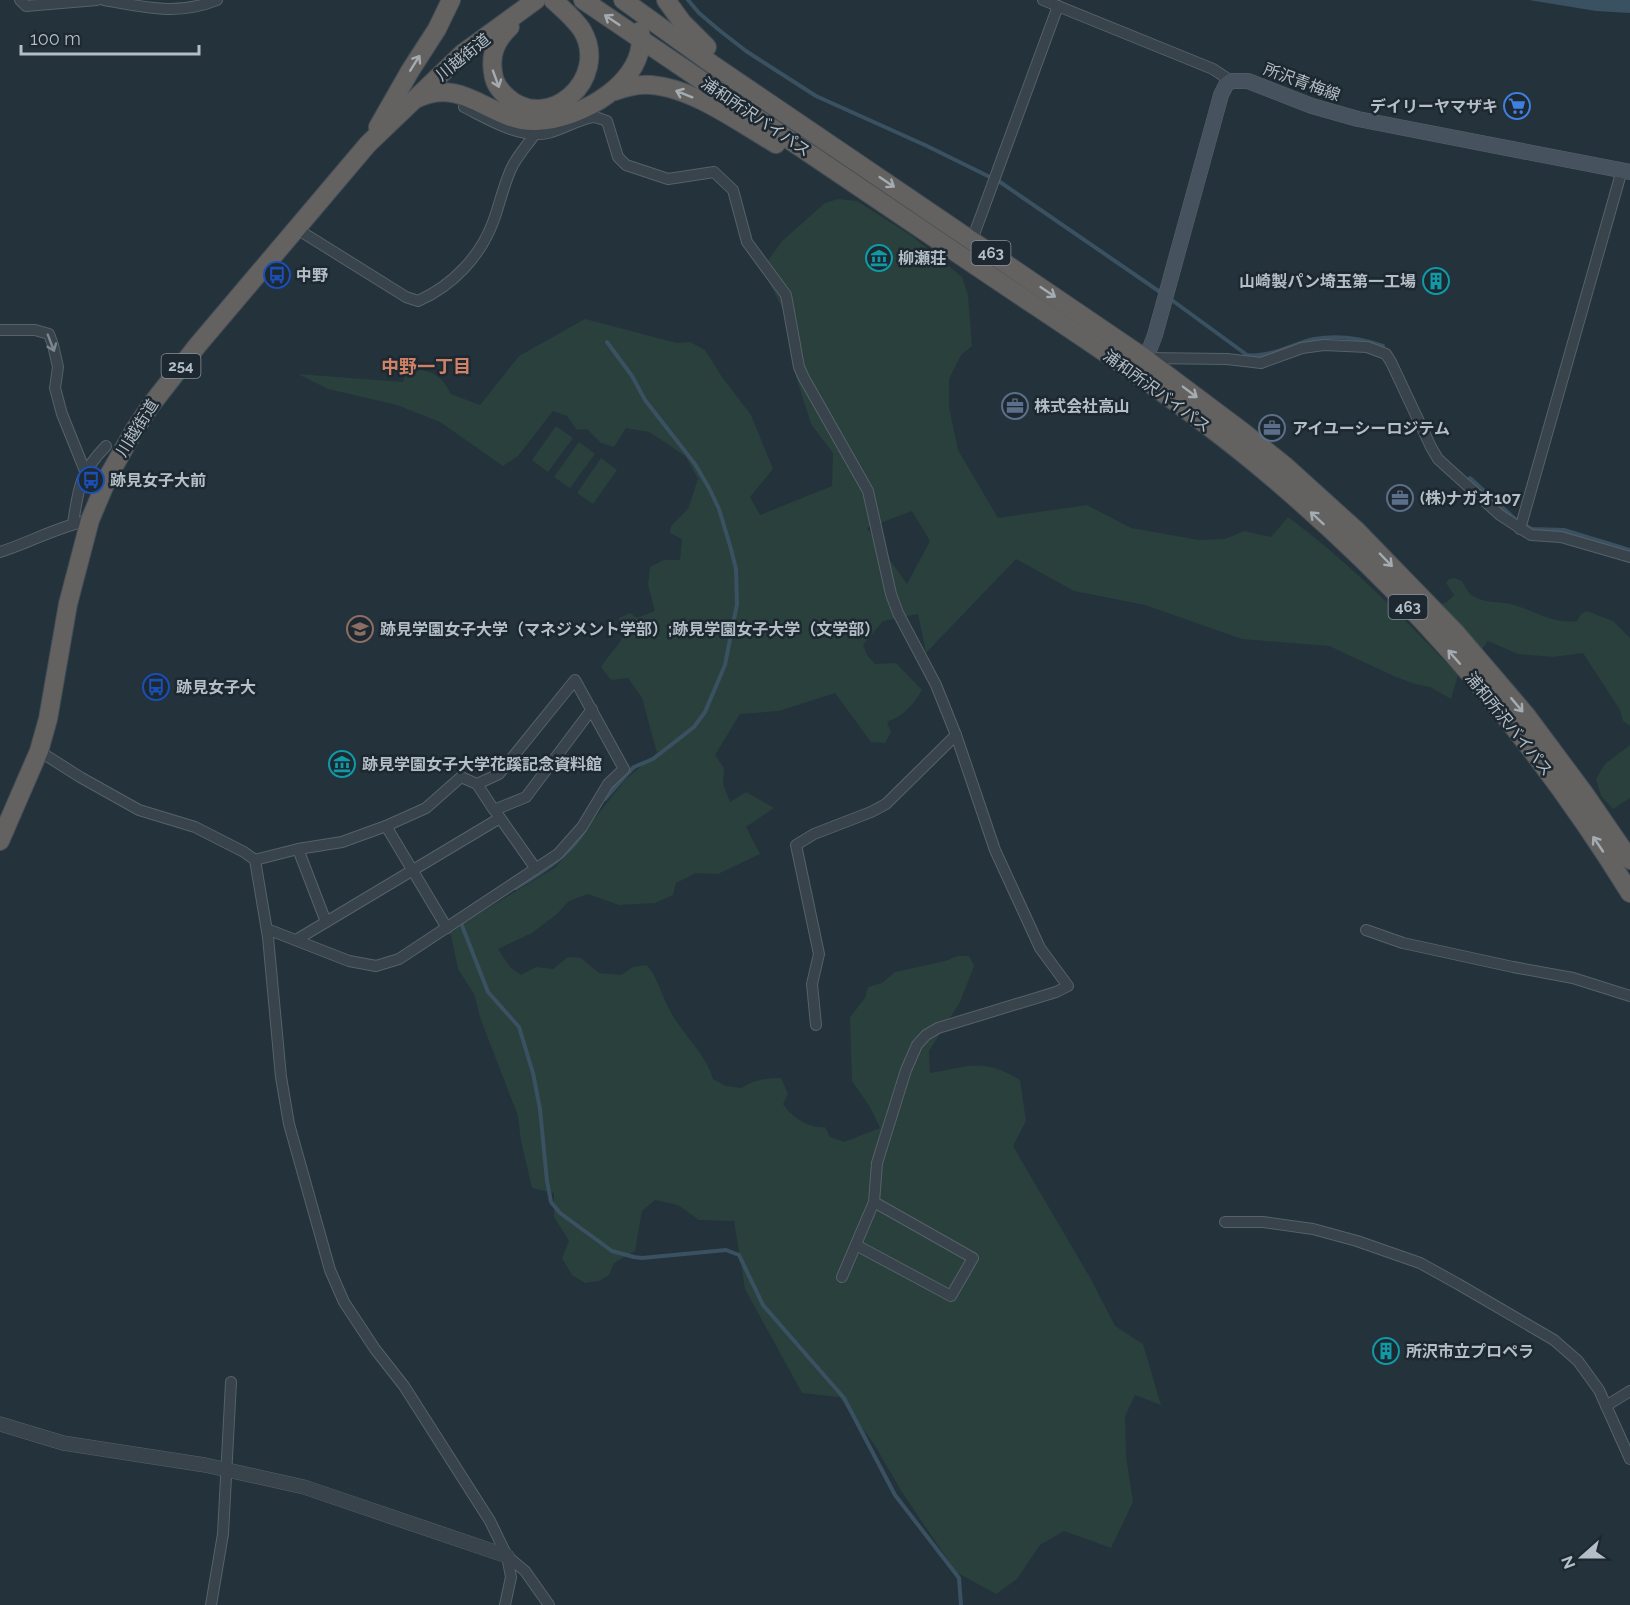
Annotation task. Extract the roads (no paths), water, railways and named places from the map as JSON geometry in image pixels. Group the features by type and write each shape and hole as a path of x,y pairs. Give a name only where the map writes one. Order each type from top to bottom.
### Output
{"highway":[{"path":"372,138 437,29 451,0"},
{"path":"546,0 526,6 499,39 491,61 493,77 498,88 512,101 528,108 546,108 564,101 576,91 585,78 590,62 588,46 582,31 571,16 553,0"},
{"name":"浦和所沢バイパス","path":"583,0 1132,372 1232,445 1282,486 1395,592 1513,725 1567,797 1630,893"},
{"path":"412,101 427,93 452,91 499,112 536,122 555,119 576,111 621,84 634,68 639,55 641,39 636,22 614,0"},
{"name":"浦和所沢バイパス","path":"623,0 716,67 1143,357 1284,465 1357,531 1448,624 1526,715 1630,860"},
{"path":"641,0 707,47 839,149"},
{"path":"666,0 682,22 707,47"},
{"name":"川越街道","path":"372,138 463,53 526,6"},
{"name":"川越街道","path":"0,841 39,751 55,686 81,522 135,429 171,379 372,138 438,67 526,6"},
{"path":"609,93 637,85 650,84 684,93 711,105 900,214"}],"main road":[{"name":"所沢青梅線","path":"1231,81 1248,81 1312,105 1368,122 1626,171"},
{"path":"1132,372 1155,335 1221,95 1231,81"}],"street":[{"path":"20,0 26,6 97,0"},
{"path":"104,0 164,10 178,10 205,5 217,0"},
{"path":"1043,0 1213,69 1231,81"},
{"path":"972,240 1059,6"},
{"path":"464,107 507,128 535,134 546,134 564,129 592,117 607,120 618,156 626,165 668,179 714,172 734,190 747,242 786,295 799,367 868,491 895,603 936,685 956,735 995,850 1040,948 1068,986 1056,992 938,1029 926,1035 917,1045 906,1070 883,1139 877,1163 874,1202 842,1278"},
{"path":"297,229 405,297 418,301 447,284 478,250 492,225 513,165 535,134"},
{"path":"1520,529 1626,171"},
{"path":"0,330 35,330 48,334 58,368 55,388 62,414 86,469"},
{"path":"1143,357 1227,359 1261,363 1302,348 1324,345 1367,347 1386,354 1438,459 1500,515 1531,535 1561,537 1630,557"},
{"path":"0,552 81,522 79,483 86,469 106,446"},
{"path":"86,469 109,475"},
{"path":"267,929 349,961 375,966 399,960 558,854 582,827 608,784 624,769 574,680 499,774 477,784"},
{"path":"296,940 413,872 497,814 526,797 592,709"},
{"path":"816,1025 812,984 819,954 796,845 814,834 886,804 956,735"},
{"path":"39,751 139,810 195,827 255,860 267,929 280,1077 289,1124 330,1270 344,1302 375,1349 404,1386 490,1521 507,1556 511,1577 505,1605"},
{"path":"255,860 298,849 342,842 386,826 426,808 462,777 477,784 536,869"},
{"path":"386,826 447,928"},
{"path":"298,849 326,922"},
{"path":"1366,930 1403,943 1513,968 1573,978 1630,996"},
{"path":"856,1245 951,1296 973,1258 874,1202"},
{"path":"1225,1222 1263,1222 1313,1229 1357,1241 1420,1263 1560,1344 1589,1374 1630,1459"},
{"path":"211,1605 223,1534 231,1382"},
{"path":"1606,1406 1630,1391"},
{"path":"0,1424 63,1443 226,1470 304,1487 507,1556 525,1571 549,1605"}],"water":[{"path":"1529,0 1630,0 1630,13 1596,11"}],"waterway":[{"path":"688,0 699,13 746,51 816,96 1000,182 1163,294"},
{"path":"1169,298 1247,355 1272,353 1306,341 1331,337 1349,338 1383,346"},
{"path":"605,799 634,767 653,759 694,727 705,712 725,665 737,604 736,569 719,509 709,488 695,464 645,400 632,376 607,342"},
{"path":"1470,478 1515,519"},
{"path":"1524,525 1532,529 1564,530 1630,550"},
{"path":"516,888 563,856 585,830"},
{"path":"464,921 461,923 488,992 519,1027 533,1073 540,1109 551,1202 560,1213 612,1251 642,1258 726,1250 739,1255 763,1305 844,1398 895,1495 959,1578 961,1605"}],"place":[{"name":"デイリーヤマザキ","path":"1517,106"},
{"name":"柳瀬荘","path":"879,258"},
{"name":"中野","path":"277,275"},
{"name":"山崎製パン埼玉第一工場","path":"1436,281"},
{"name":"株式会社高山","path":"1015,406"},
{"name":"アイユーシーロジテム","path":"1272,428"},
{"name":"跡見女子大前","path":"91,480"},
{"name":"(株)ナガオ107","path":"1400,498"},
{"name":"跡見学園女子大学（マネジメント学部）;跡見学園女子大学（文学部）","path":"360,629"},
{"name":"跡見女子大","path":"156,687"},
{"name":"跡見学園女子大学花蹊記念資料館","path":"342,764"},
{"name":"所沢市立プロペラ","path":"1386,1351"}],"district":[{"name":"中野一丁目","path":"426,366"}]}
